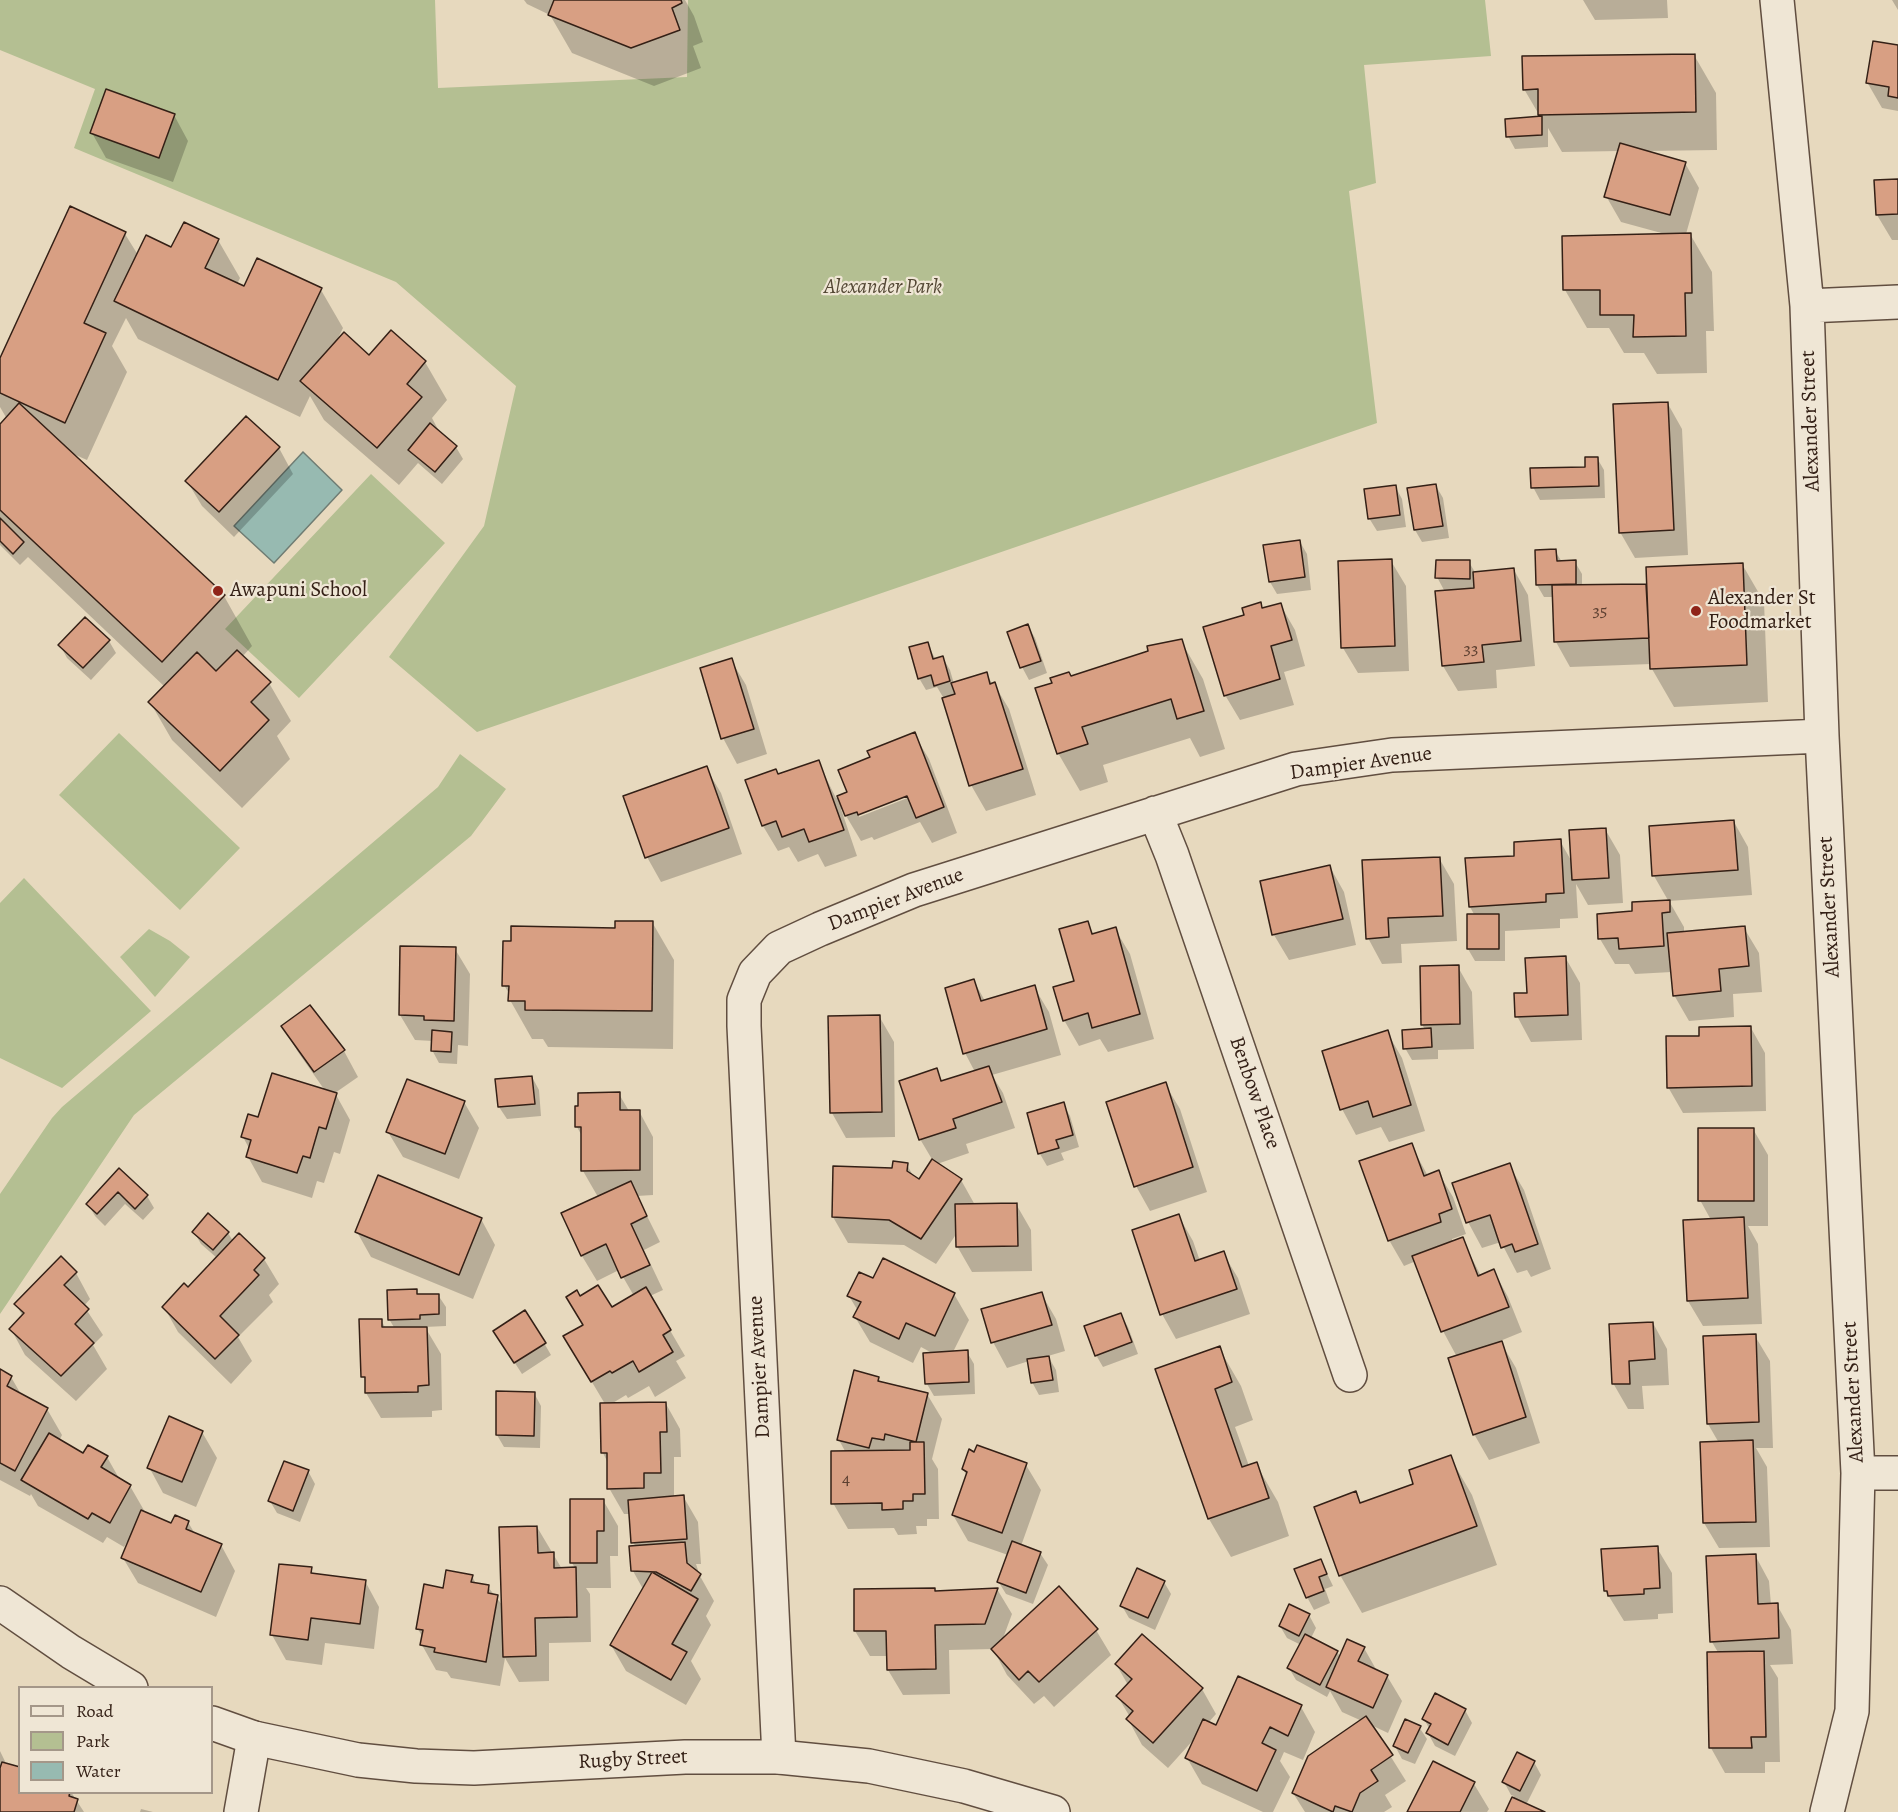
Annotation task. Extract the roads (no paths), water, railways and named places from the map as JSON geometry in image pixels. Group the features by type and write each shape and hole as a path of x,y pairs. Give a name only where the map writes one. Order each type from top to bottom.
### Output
{"street":[{"name":"Alexander Street","path":"1777,0 1807,306 1822,736 1858,1473 1852,1711 1827,1812"},
{"path":"1807,306 1898,302"},
{"name":"Dampier Avenue","path":"779,1757 744,1000 755,973 779,948 914,890 1296,769 1392,755 1822,736"},
{"name":"Benbow Place","path":"1155,813 1172,855 1350,1375"},
{"path":"1858,1473 1898,1473"},
{"path":"0,1603 52,1639 128,1686"},
{"name":"Rugby Street","path":"213,1723 254,1738 358,1760 427,1766 474,1768 685,1757 779,1757 869,1766 964,1785 1048,1811"},
{"path":"241,1812 254,1738"}],"water":[{"path":"303,452 342,490 274,563 234,526"}],"place":[{"name":"Awapuni School","path":"218,591"},
{"name":"Alexander St Foodmarket","path":"1696,611"}],"park label":[{"name":"Alexander Park","path":"883,288"}]}
